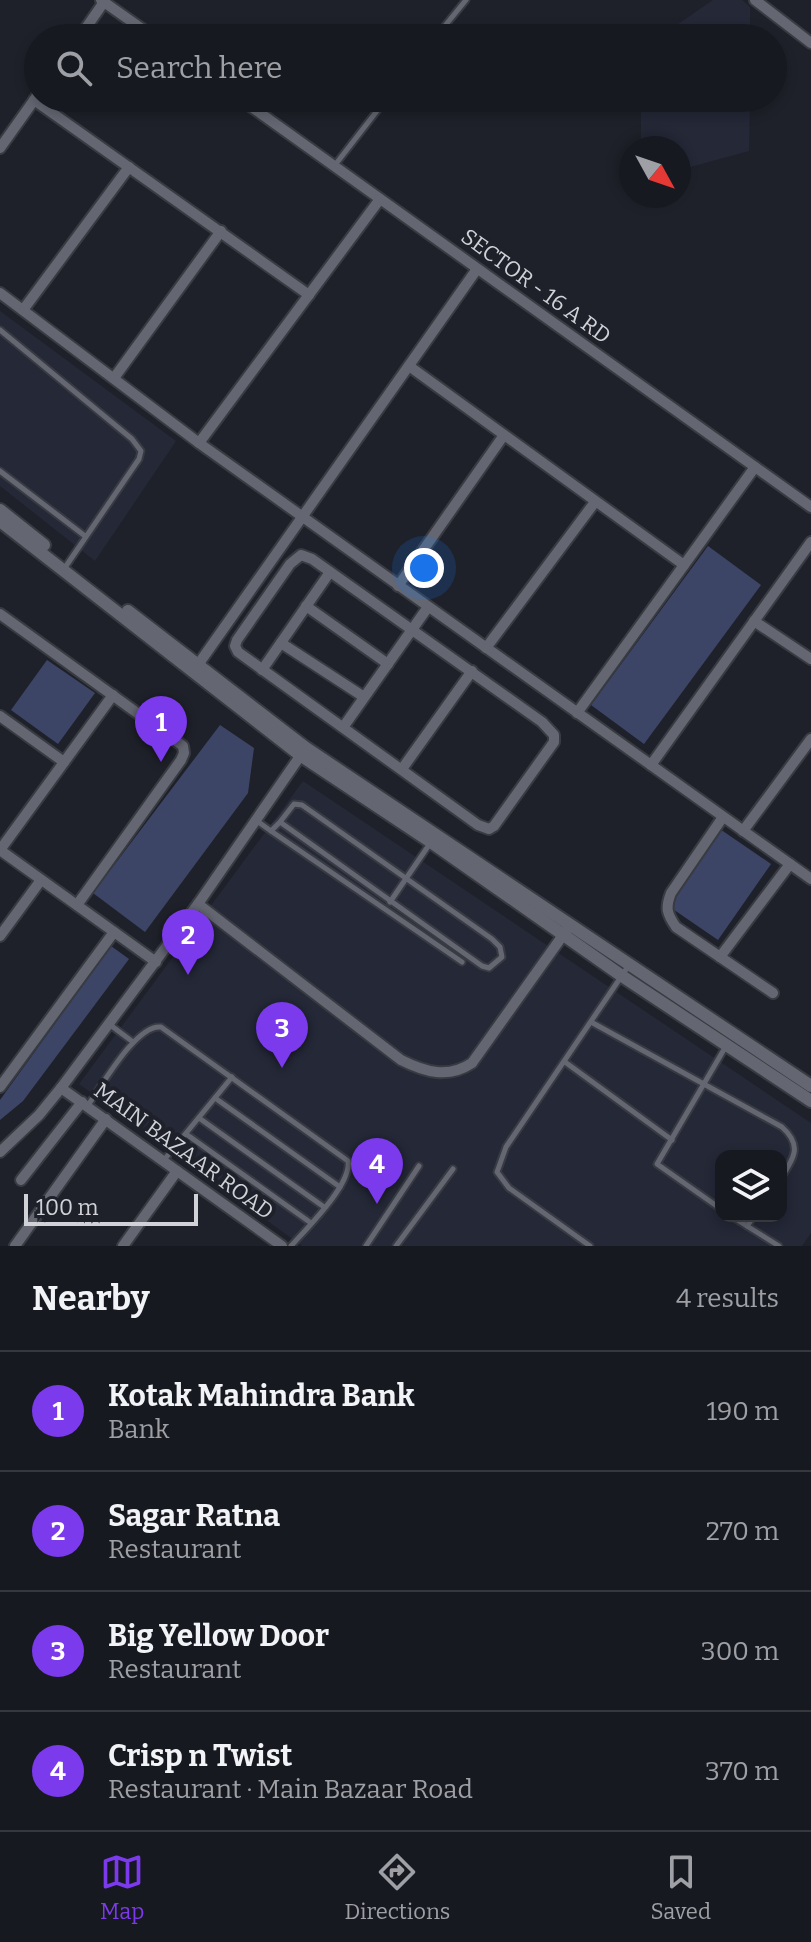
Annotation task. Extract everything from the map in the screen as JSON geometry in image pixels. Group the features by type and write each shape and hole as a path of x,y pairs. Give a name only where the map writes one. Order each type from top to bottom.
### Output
{"street":[{"path":"755,0 786,24"},
{"path":"88,24 103,1 135,24"},
{"path":"787,25 811,43"},
{"path":"0,148 25,112"},
{"path":"56,112 309,295"},
{"name":"SECTOR - 16 A RD","path":"259,112 811,507"},
{"path":"23,310 129,167"},
{"path":"199,443 380,199"},
{"path":"114,378 221,231"},
{"path":"195,668 477,269"},
{"path":"0,293 199,443 811,879"},
{"path":"409,366 684,565"},
{"path":"398,586 504,435"},
{"path":"577,713 755,467"},
{"path":"486,648 595,502"},
{"path":"0,510 65,567"},
{"path":"0,521 65,567 303,752 626,970 731,1039 811,1086"},
{"path":"651,765 811,542"},
{"path":"306,556 330,572 472,671 542,722 554,735 554,742 499,821 489,829 238,652 235,646 237,640 295,558 306,556"},
{"path":"262,670 330,572"},
{"path":"306,606 388,664"},
{"path":"344,726 428,607"},
{"path":"0,614 183,746 184,753 77,905"},
{"path":"754,621 811,659"},
{"path":"281,643 364,697"},
{"path":"402,769 472,671"},
{"path":"113,695 0,850 156,962"},
{"path":"0,716 64,762"},
{"path":"743,831 811,739"},
{"path":"0,1152 39,1115 61,1088 198,904 303,752"},
{"path":"723,817 671,893 666,907 668,916 676,927 773,993"},
{"path":"720,957 790,864"},
{"path":"0,936 41,880"},
{"path":"198,904 401,1060 426,1071 446,1074 459,1072 472,1063 567,930"},
{"path":"0,1087 114,932"},
{"path":"731,1039 811,1101"},
{"name":"MAIN BAZAAR ROAD","path":"61,1088 282,1246"},
{"path":"21,1180 84,1104"},
{"path":"15,1246 106,1119"},
{"path":"123,1246 177,1171"}],"lane":[{"path":"446,24 466,0"},
{"path":"334,166 376,112"},
{"path":"0,330 132,439 141,451 139,459 65,567"},
{"path":"0,471 85,536"},
{"path":"271,831 294,804 302,805 500,947 502,957 489,968 482,966 280,822"},
{"path":"256,820 462,962"},
{"path":"390,902 433,838"},
{"path":"590,1246 509,1188 497,1172 506,1147 626,970"},
{"path":"591,1022 769,1119 790,1134 795,1151 787,1166"},
{"path":"109,1023 133,1042"},
{"path":"84,1104 133,1042 149,1028 161,1027 344,1156 349,1168 340,1187 291,1246"},
{"path":"715,1205 657,1164 731,1039"},
{"path":"565,1062 672,1140"},
{"path":"164,1161 232,1077"},
{"path":"215,1098 340,1187"},
{"path":"199,1118 324,1207"},
{"path":"186,1134 311,1223"},
{"path":"366,1246 419,1166"},
{"path":"396,1246 453,1169"},
{"path":"741,1222 779,1246"},
{"path":"747,1226 750,1222"}],"shaded area":[{"path":"713,0 742,0 750,7 750,24 678,24"},
{"path":"641,112 750,112 749,151 691,167 691,136 641,136"},
{"path":"0,311 176,441 95,561 0,486"},
{"path":"708,546 761,585 644,744 591,705"},
{"path":"47,660 95,693 58,744 11,710"},
{"path":"220,725 254,748 248,793 145,932 93,893"},
{"path":"303,781 811,1123 811,1233 802,1246 302,1246 79,1084"},
{"path":"717,827 771,864 718,940 664,903"},
{"path":"111,946 129,959 23,1101 0,1120 0,1100"}],"place":[{"name":"Kotak Mahindra Bank","path":"161,762"},
{"name":"Sagar Ratna","path":"188,975"},
{"name":"Big Yellow Door","path":"282,1068"},
{"name":"Crisp n Twist","path":"377,1204"}]}
